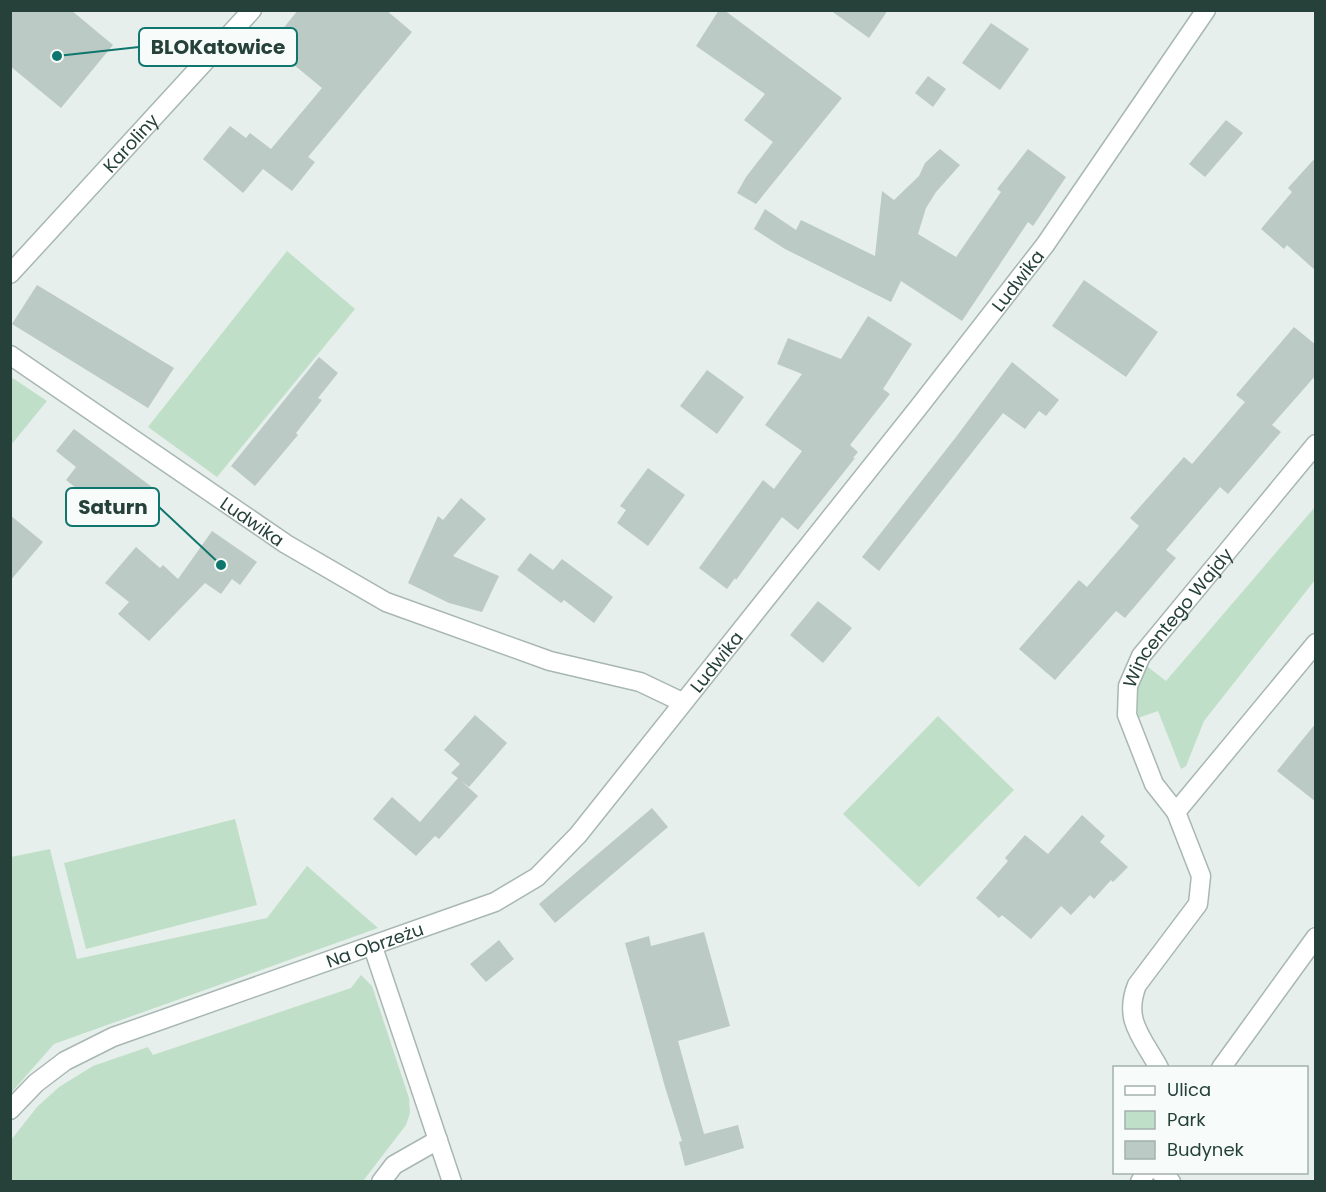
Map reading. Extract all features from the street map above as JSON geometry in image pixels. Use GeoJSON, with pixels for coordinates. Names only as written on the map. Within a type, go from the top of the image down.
{"type":"FeatureCollection","features":[{"type":"Feature","properties":{"kind":"street","name":"Karoliny"},"geometry":{"type":"LineString","coordinates":[[10,274],[252,10]]}},
{"type":"Feature","properties":{"kind":"street","name":"Ludwika"},"geometry":{"type":"LineString","coordinates":[[10,355],[286,544],[386,602],[550,661],[640,681],[682,702],[918,408],[1045,245],[1206,10]]}},
{"type":"Feature","properties":{"kind":"street","name":"Wincentego Wajdy"},"geometry":{"type":"LineString","coordinates":[[1158,1066],[1132,1019],[1131,1000],[1137,984],[1198,904],[1201,876],[1176,812],[1154,784],[1132,730],[1127,715],[1128,686],[1141,656],[1316,444]]}},
{"type":"Feature","properties":{"kind":"street"},"geometry":{"type":"LineString","coordinates":[[1176,812],[1316,643]]}},
{"type":"Feature","properties":{"kind":"street","name":"Na Obrzeżu"},"geometry":{"type":"LineString","coordinates":[[10,1110],[36,1083],[65,1060],[113,1037],[495,902],[537,877],[578,835],[682,702]]}},
{"type":"Feature","properties":{"kind":"street"},"geometry":{"type":"LineString","coordinates":[[1222,1066],[1316,936]]}},
{"type":"Feature","properties":{"kind":"street"},"geometry":{"type":"LineString","coordinates":[[373,947],[452,1182]]}},
{"type":"Feature","properties":{"kind":"street"},"geometry":{"type":"LineString","coordinates":[[381,1182],[394,1165],[438,1140]]}},
{"type":"Feature","properties":{"kind":"green space"},"geometry":{"type":"Polygon","coordinates":[[[287,251],[355,309],[217,477],[148,427],[287,251]]]}},
{"type":"Feature","properties":{"kind":"green space"},"geometry":{"type":"Polygon","coordinates":[[[11,377],[47,401],[11,445],[11,377]]]}},
{"type":"Feature","properties":{"kind":"green space"},"geometry":{"type":"Polygon","coordinates":[[[1315,507],[1315,580],[1204,721],[1186,766],[1181,769],[1158,711],[1138,718],[1137,689],[1144,664],[1166,681],[1315,507]]]}},
{"type":"Feature","properties":{"kind":"green space"},"geometry":{"type":"Polygon","coordinates":[[[938,716],[1014,790],[919,887],[843,814],[938,716]]]}},
{"type":"Feature","properties":{"kind":"green space"},"geometry":{"type":"Polygon","coordinates":[[[235,819],[257,905],[86,949],[64,863],[235,819]]]}},
{"type":"Feature","properties":{"kind":"green space"},"geometry":{"type":"Polygon","coordinates":[[[50,849],[77,959],[267,918],[307,866],[378,928],[54,1044],[11,1093],[11,857],[50,849]]]}},
{"type":"Feature","properties":{"kind":"green space"},"geometry":{"type":"Polygon","coordinates":[[[361,975],[372,986],[409,1098],[410,1113],[406,1125],[363,1181],[11,1181],[11,1140],[37,1107],[59,1087],[93,1066],[148,1047],[153,1055],[351,988],[361,975]]]}},
{"type":"Feature","properties":{"kind":"building"},"geometry":{"type":"Polygon","coordinates":[[[10,10],[71,10],[113,45],[61,108],[10,66],[10,10]]]}},
{"type":"Feature","properties":{"kind":"building"},"geometry":{"type":"Polygon","coordinates":[[[298,10],[386,10],[412,32],[308,157],[315,162],[292,191],[263,169],[243,193],[203,159],[230,126],[246,138],[250,133],[271,149],[322,88],[270,45],[298,10]]]}},
{"type":"Feature","properties":{"kind":"building"},"geometry":{"type":"Polygon","coordinates":[[[719,10],[724,10],[842,98],[756,204],[737,193],[746,177],[773,142],[744,120],[765,94],[696,46],[719,10]]]}},
{"type":"Feature","properties":{"kind":"building"},"geometry":{"type":"Polygon","coordinates":[[[830,10],[888,10],[869,38],[830,10]]]}},
{"type":"Feature","properties":{"kind":"building"},"geometry":{"type":"Polygon","coordinates":[[[991,23],[1029,49],[1000,90],[962,63],[991,23]]]}},
{"type":"Feature","properties":{"kind":"building"},"geometry":{"type":"Polygon","coordinates":[[[928,76],[946,89],[933,107],[915,93],[928,76]]]}},
{"type":"Feature","properties":{"kind":"building"},"geometry":{"type":"Polygon","coordinates":[[[1226,120],[1243,133],[1205,177],[1189,164],[1226,120]]]}},
{"type":"Feature","properties":{"kind":"building"},"geometry":{"type":"Polygon","coordinates":[[[940,149],[960,165],[936,192],[926,208],[918,234],[956,257],[1001,192],[997,189],[1028,149],[1066,177],[1033,226],[1028,222],[962,321],[901,281],[891,302],[785,249],[754,229],[765,209],[796,230],[801,220],[875,256],[882,191],[894,200],[919,176],[925,163],[940,149]]]}},
{"type":"Feature","properties":{"kind":"building"},"geometry":{"type":"Polygon","coordinates":[[[1316,157],[1316,271],[1287,245],[1284,249],[1261,229],[1292,192],[1288,188],[1316,157]]]}},
{"type":"Feature","properties":{"kind":"building"},"geometry":{"type":"Polygon","coordinates":[[[1084,280],[1158,332],[1126,377],[1052,326],[1084,280]]]}},
{"type":"Feature","properties":{"kind":"building"},"geometry":{"type":"Polygon","coordinates":[[[37,285],[174,368],[148,408],[12,324],[37,285]]]}},
{"type":"Feature","properties":{"kind":"building"},"geometry":{"type":"Polygon","coordinates":[[[868,316],[912,344],[883,389],[890,394],[850,445],[858,452],[853,458],[855,458],[798,530],[782,517],[727,589],[699,568],[763,480],[774,489],[802,451],[765,425],[802,374],[777,364],[788,338],[841,359],[868,316]]]}},
{"type":"Feature","properties":{"kind":"building"},"geometry":{"type":"Polygon","coordinates":[[[1294,327],[1316,345],[1316,375],[1272,425],[1281,432],[1228,494],[1220,487],[1166,550],[1176,558],[1125,618],[1116,611],[1055,680],[1019,649],[1079,580],[1087,587],[1123,545],[1139,526],[1130,518],[1184,457],[1192,464],[1245,402],[1236,395],[1294,327]]]}},
{"type":"Feature","properties":{"kind":"building"},"geometry":{"type":"Polygon","coordinates":[[[319,357],[338,373],[318,398],[322,400],[296,433],[298,435],[255,486],[231,466],[319,357]]]}},
{"type":"Feature","properties":{"kind":"building"},"geometry":{"type":"Polygon","coordinates":[[[1012,362],[1059,400],[1046,416],[1039,411],[1025,429],[1003,413],[879,571],[862,557],[1012,362]]]}},
{"type":"Feature","properties":{"kind":"building"},"geometry":{"type":"Polygon","coordinates":[[[707,370],[744,397],[717,434],[680,406],[707,370]]]}},
{"type":"Feature","properties":{"kind":"building"},"geometry":{"type":"Polygon","coordinates":[[[74,429],[156,490],[130,523],[103,504],[100,507],[66,480],[76,467],[56,451],[74,429]]]}},
{"type":"Feature","properties":{"kind":"building"},"geometry":{"type":"Polygon","coordinates":[[[648,468],[685,495],[648,546],[617,523],[626,510],[620,506],[648,468]]]}},
{"type":"Feature","properties":{"kind":"building"},"geometry":{"type":"Polygon","coordinates":[[[461,498],[486,519],[453,556],[499,576],[482,612],[449,603],[408,583],[438,516],[443,520],[461,498]]]}},
{"type":"Feature","properties":{"kind":"building"},"geometry":{"type":"Polygon","coordinates":[[[10,515],[43,542],[10,581],[10,515]]]}},
{"type":"Feature","properties":{"kind":"building"},"geometry":{"type":"Polygon","coordinates":[[[212,531],[257,562],[240,585],[232,579],[221,594],[205,583],[149,641],[118,614],[129,602],[105,583],[136,547],[160,568],[163,565],[178,579],[212,531]]]}},
{"type":"Feature","properties":{"kind":"building"},"geometry":{"type":"Polygon","coordinates":[[[530,553],[553,570],[562,559],[613,597],[594,623],[564,600],[561,603],[517,570],[530,553]]]}},
{"type":"Feature","properties":{"kind":"building"},"geometry":{"type":"Polygon","coordinates":[[[818,601],[852,628],[823,663],[790,635],[818,601]]]}},
{"type":"Feature","properties":{"kind":"building"},"geometry":{"type":"Polygon","coordinates":[[[475,715],[507,743],[469,787],[461,781],[478,796],[439,839],[435,836],[416,856],[373,819],[392,797],[420,822],[458,778],[451,773],[460,764],[444,750],[475,715]]]}},
{"type":"Feature","properties":{"kind":"building"},"geometry":{"type":"Polygon","coordinates":[[[1316,723],[1316,802],[1277,771],[1316,723]]]}},
{"type":"Feature","properties":{"kind":"building"},"geometry":{"type":"Polygon","coordinates":[[[652,808],[668,827],[555,923],[539,904],[652,808]]]}},
{"type":"Feature","properties":{"kind":"building"},"geometry":{"type":"Polygon","coordinates":[[[1082,815],[1105,836],[1100,842],[1128,867],[1113,882],[1111,880],[1094,899],[1090,895],[1071,915],[1061,906],[1031,939],[1002,915],[999,918],[976,898],[1008,861],[1005,858],[1025,835],[1048,854],[1082,815]]]}},
{"type":"Feature","properties":{"kind":"building"},"geometry":{"type":"Polygon","coordinates":[[[704,932],[730,1026],[678,1041],[704,1134],[738,1125],[744,1148],[685,1166],[679,1142],[682,1141],[625,943],[649,936],[651,946],[704,932]]]}},
{"type":"Feature","properties":{"kind":"building"},"geometry":{"type":"Polygon","coordinates":[[[499,940],[514,959],[486,982],[470,964],[499,940]]]}},
{"type":"Feature","properties":{"kind":"place","name":"BLOKatowice"},"geometry":{"type":"Point","coordinates":[57,56]}},
{"type":"Feature","properties":{"kind":"place","name":"Saturn"},"geometry":{"type":"Point","coordinates":[221,565]}}]}
